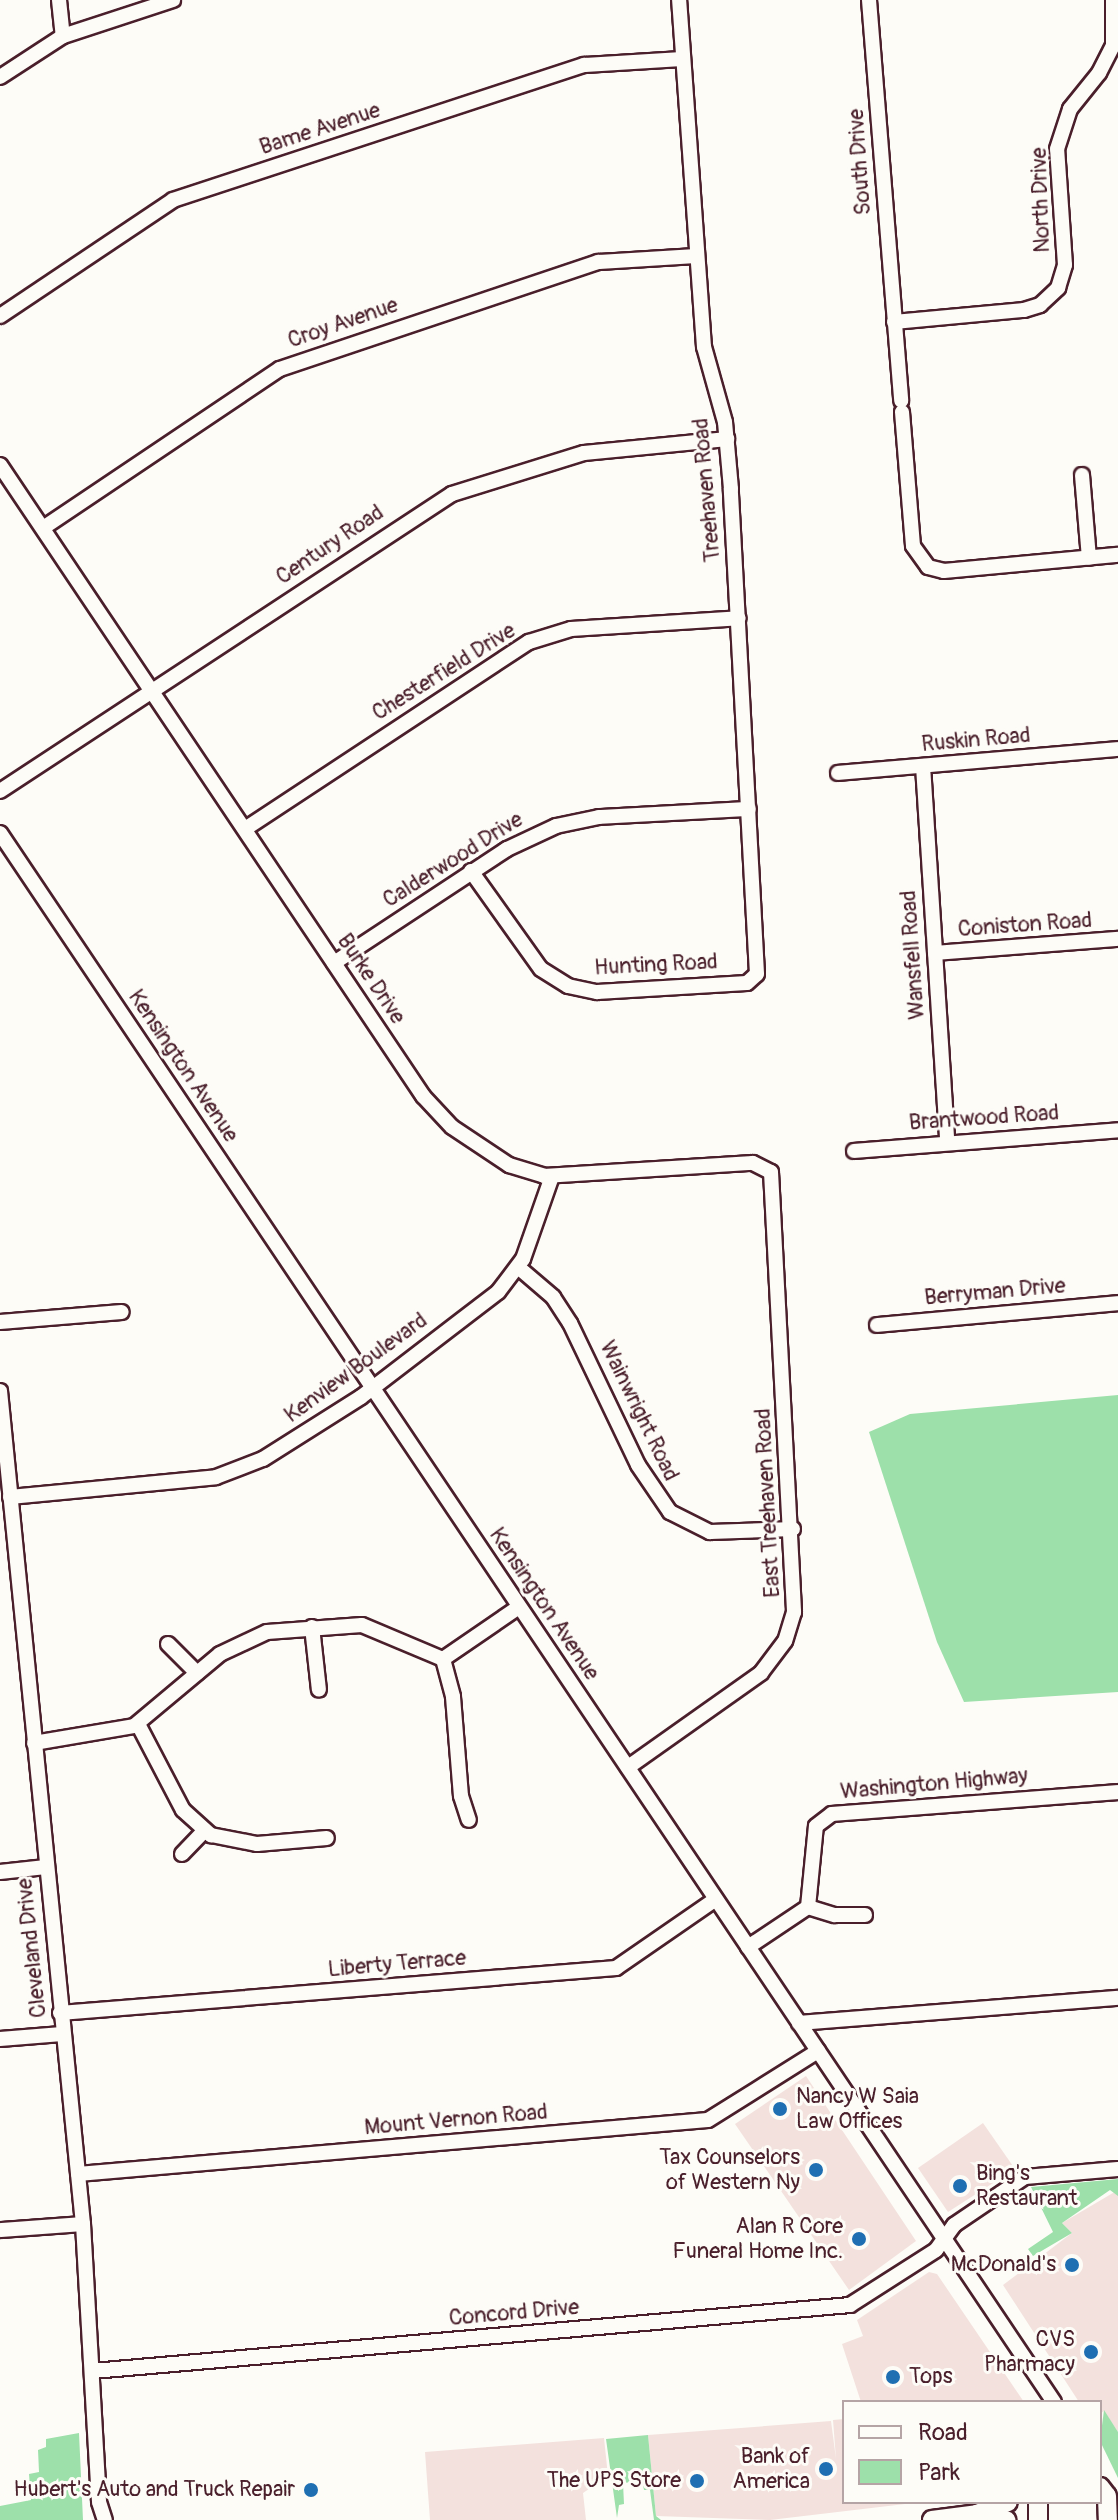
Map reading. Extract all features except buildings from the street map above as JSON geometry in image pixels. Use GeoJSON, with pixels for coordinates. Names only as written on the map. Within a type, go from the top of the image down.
{"type":"FeatureCollection","features":[{"type":"Feature","properties":{"kind":"main road"},"geometry":{"type":"LineString","coordinates":[[1108,2495],[1108,2520]]}},
{"type":"Feature","properties":{"kind":"main road"},"geometry":{"type":"LineString","coordinates":[[932,2520],[977,2514],[1003,2504]]}},
{"type":"Feature","properties":{"kind":"main road"},"geometry":{"type":"LineString","coordinates":[[977,2514],[1006,2520]]}},
{"type":"Feature","properties":{"kind":"street"},"geometry":{"type":"LineString","coordinates":[[59,0],[63,36]]}},
{"type":"Feature","properties":{"kind":"street"},"geometry":{"type":"LineString","coordinates":[[0,77],[63,36],[173,0]]}},
{"type":"Feature","properties":{"kind":"street","name":"Treehaven Road"},"geometry":{"type":"LineString","coordinates":[[679,0],[704,347],[727,439],[749,809],[754,979]]}},
{"type":"Feature","properties":{"kind":"street","name":"South Drive"},"geometry":{"type":"LineString","coordinates":[[869,0],[913,546],[921,562],[944,571],[1089,558]]}},
{"type":"Feature","properties":{"kind":"street","name":"North Drive"},"geometry":{"type":"LineString","coordinates":[[894,322],[1024,310],[1040,305],[1058,288],[1065,265],[1057,149],[1070,109],[1099,73],[1113,46],[1113,0]]}},
{"type":"Feature","properties":{"kind":"street","name":"Bame Avenue"},"geometry":{"type":"LineString","coordinates":[[0,316],[173,200],[584,65],[683,59]]}},
{"type":"Feature","properties":{"kind":"street","name":"Croy Avenue"},"geometry":{"type":"LineString","coordinates":[[43,528],[280,369],[598,262],[697,256]]}},
{"type":"Feature","properties":{"kind":"street","name":"Century Road"},"geometry":{"type":"LineString","coordinates":[[0,791],[452,494],[584,453],[727,439]]}},
{"type":"Feature","properties":{"kind":"street","name":"Burke Drive"},"geometry":{"type":"LineString","coordinates":[[0,465],[437,1112],[489,1154],[531,1173],[552,1176],[760,1163],[772,1180],[779,1301]]}},
{"type":"Feature","properties":{"kind":"street"},"geometry":{"type":"LineString","coordinates":[[1082,475],[1089,558],[1118,555]]}},
{"type":"Feature","properties":{"kind":"street","name":"Chesterfield Drive"},"geometry":{"type":"LineString","coordinates":[[245,829],[529,642],[571,629],[739,618]]}},
{"type":"Feature","properties":{"kind":"street","name":"Ruskin Road"},"geometry":{"type":"LineString","coordinates":[[838,773],[1118,749]]}},
{"type":"Feature","properties":{"kind":"street","name":"Wansfell Road"},"geometry":{"type":"LineString","coordinates":[[923,766],[947,1141]]}},
{"type":"Feature","properties":{"kind":"street","name":"Calderwood Drive"},"geometry":{"type":"LineString","coordinates":[[334,963],[471,871],[531,835],[574,821],[749,809]]}},
{"type":"Feature","properties":{"kind":"street","name":"Kensington Avenue"},"geometry":{"type":"LineString","coordinates":[[0,833],[1052,2400]]}},
{"type":"Feature","properties":{"kind":"street","name":"Hunting Road"},"geometry":{"type":"LineString","coordinates":[[471,871],[541,969],[568,986],[597,992],[754,979]]}},
{"type":"Feature","properties":{"kind":"street","name":"Coniston Road"},"geometry":{"type":"LineString","coordinates":[[935,953],[1118,939]]}},
{"type":"Feature","properties":{"kind":"street","name":"Brantwood Road"},"geometry":{"type":"LineString","coordinates":[[854,1151],[947,1141],[1118,1130]]}},
{"type":"Feature","properties":{"kind":"street","name":"Kenview Boulevard"},"geometry":{"type":"LineString","coordinates":[[10,1497],[226,1475],[263,1459],[371,1386],[498,1292],[518,1267],[552,1176]]}},
{"type":"Feature","properties":{"kind":"street","name":"Wainwright Road"},"geometry":{"type":"LineString","coordinates":[[518,1267],[553,1297],[570,1323],[638,1465],[670,1512],[710,1532],[793,1529]]}},
{"type":"Feature","properties":{"kind":"street","name":"East Treehaven Road"},"geometry":{"type":"LineString","coordinates":[[628,1767],[761,1673],[780,1650],[796,1595],[779,1301]]}},
{"type":"Feature","properties":{"kind":"street","name":"Berryman Drive"},"geometry":{"type":"LineString","coordinates":[[877,1325],[1118,1303]]}},
{"type":"Feature","properties":{"kind":"street"},"geometry":{"type":"LineString","coordinates":[[0,1322],[122,1312]]}},
{"type":"Feature","properties":{"kind":"street","name":"Cleveland Drive"},"geometry":{"type":"LineString","coordinates":[[0,1391],[83,2224],[99,2502],[95,2520]]}},
{"type":"Feature","properties":{"kind":"street"},"geometry":{"type":"LineString","coordinates":[[443,1659],[519,1607]]}},
{"type":"Feature","properties":{"kind":"street"},"geometry":{"type":"LineString","coordinates":[[34,1743],[96,1736],[138,1724],[197,1673],[255,1635],[312,1627],[377,1628],[443,1659]]}},
{"type":"Feature","properties":{"kind":"street"},"geometry":{"type":"LineString","coordinates":[[312,1627],[319,1690]]}},
{"type":"Feature","properties":{"kind":"street"},"geometry":{"type":"LineString","coordinates":[[168,1644],[197,1673]]}},
{"type":"Feature","properties":{"kind":"street"},"geometry":{"type":"LineString","coordinates":[[443,1659],[453,1697],[461,1796],[469,1820]]}},
{"type":"Feature","properties":{"kind":"street"},"geometry":{"type":"LineString","coordinates":[[138,1724],[179,1804],[204,1831],[240,1843],[327,1838]]}},
{"type":"Feature","properties":{"kind":"street","name":"Washington Highway"},"geometry":{"type":"LineString","coordinates":[[808,1907],[816,1826],[832,1814],[1118,1792]]}},
{"type":"Feature","properties":{"kind":"street"},"geometry":{"type":"LineString","coordinates":[[182,1854],[204,1831]]}},
{"type":"Feature","properties":{"kind":"street"},"geometry":{"type":"LineString","coordinates":[[0,1872],[46,1867]]}},
{"type":"Feature","properties":{"kind":"street","name":"Liberty Terrace"},"geometry":{"type":"LineString","coordinates":[[60,2013],[616,1968],[716,1899]]}},
{"type":"Feature","properties":{"kind":"street"},"geometry":{"type":"LineString","coordinates":[[748,1947],[808,1907],[835,1915],[865,1915]]}},
{"type":"Feature","properties":{"kind":"street"},"geometry":{"type":"LineString","coordinates":[[799,2023],[1118,1998]]}},
{"type":"Feature","properties":{"kind":"street"},"geometry":{"type":"LineString","coordinates":[[0,2039],[62,2034]]}},
{"type":"Feature","properties":{"kind":"street","name":"Mount Vernon Road"},"geometry":{"type":"LineString","coordinates":[[78,2174],[708,2120],[725,2114],[818,2051]]}},
{"type":"Feature","properties":{"kind":"street","name":"Concord Drive"},"geometry":{"type":"LineString","coordinates":[[93,2371],[850,2305],[925,2257],[954,2225],[1030,2175],[1118,2169]]}},
{"type":"Feature","properties":{"kind":"street"},"geometry":{"type":"LineString","coordinates":[[0,2230],[83,2224]]}},
{"type":"Feature","properties":{"kind":"street","name":"Cleveland Drive"},"geometry":{"type":"LineString","coordinates":[[99,2502],[105,2520]]}},
{"type":"Feature","properties":{"kind":"shaded area"},"geometry":{"type":"Polygon","coordinates":[[[806,2076],[916,2241],[849,2290],[735,2124],[806,2076]]]}},
{"type":"Feature","properties":{"kind":"shaded area"},"geometry":{"type":"Polygon","coordinates":[[[983,2123],[1015,2169],[948,2212],[918,2168],[983,2123]]]}},
{"type":"Feature","properties":{"kind":"shaded area"},"geometry":{"type":"Polygon","coordinates":[[[1118,2190],[1118,2432],[1104,2411],[1102,2412],[1102,2400],[1078,2400],[1003,2285],[1072,2233],[1062,2223],[1118,2190]]]}},
{"type":"Feature","properties":{"kind":"shaded area"},"geometry":{"type":"Polygon","coordinates":[[[929,2272],[937,2274],[1023,2400],[860,2400],[842,2344],[863,2336],[857,2320],[929,2272]]]}},
{"type":"Feature","properties":{"kind":"shaded area"},"geometry":{"type":"Polygon","coordinates":[[[842,2419],[842,2504],[905,2504],[770,2520],[656,2516],[648,2435],[831,2421],[836,2459],[833,2420],[842,2419]]]}},
{"type":"Feature","properties":{"kind":"shaded area"},"geometry":{"type":"Polygon","coordinates":[[[604,2438],[608,2476],[583,2493],[586,2520],[430,2520],[425,2452],[604,2438]]]}},
{"type":"Feature","properties":{"kind":"green space"},"geometry":{"type":"Polygon","coordinates":[[[1118,1395],[1118,1692],[964,1702],[937,1642],[869,1432],[910,1414],[1118,1395]]]}},
{"type":"Feature","properties":{"kind":"green space"},"geometry":{"type":"Polygon","coordinates":[[[1118,2179],[1118,2196],[1110,2190],[1062,2223],[1072,2233],[1033,2256],[1028,2249],[1053,2232],[1031,2187],[1118,2179]]]}},
{"type":"Feature","properties":{"kind":"green space"},"geometry":{"type":"Polygon","coordinates":[[[1104,2410],[1118,2432],[1118,2478],[1102,2445],[1104,2410]]]}},
{"type":"Feature","properties":{"kind":"green space"},"geometry":{"type":"Polygon","coordinates":[[[79,2433],[83,2520],[0,2520],[0,2506],[31,2500],[29,2474],[39,2472],[38,2450],[46,2447],[46,2439],[79,2433]]]}},
{"type":"Feature","properties":{"kind":"green space"},"geometry":{"type":"Polygon","coordinates":[[[648,2435],[656,2516],[661,2520],[654,2520],[650,2490],[644,2490],[642,2481],[623,2483],[624,2504],[619,2505],[617,2518],[606,2439],[648,2435]]]}},
{"type":"Feature","properties":{"kind":"place","name":"Nancy W Saia Law Offices"},"geometry":{"type":"Point","coordinates":[780,2109]}},
{"type":"Feature","properties":{"kind":"place","name":"Tax Counselors of Western Ny"},"geometry":{"type":"Point","coordinates":[816,2170]}},
{"type":"Feature","properties":{"kind":"place","name":"Bing's Restaurant"},"geometry":{"type":"Point","coordinates":[960,2186]}},
{"type":"Feature","properties":{"kind":"place","name":"Alan R Core Funeral Home Inc."},"geometry":{"type":"Point","coordinates":[859,2239]}},
{"type":"Feature","properties":{"kind":"place","name":"McDonald's"},"geometry":{"type":"Point","coordinates":[1072,2265]}},
{"type":"Feature","properties":{"kind":"place","name":"CVS Pharmacy"},"geometry":{"type":"Point","coordinates":[1091,2352]}},
{"type":"Feature","properties":{"kind":"place","name":"Tops"},"geometry":{"type":"Point","coordinates":[893,2377]}},
{"type":"Feature","properties":{"kind":"place","name":"Bank of America"},"geometry":{"type":"Point","coordinates":[826,2469]}},
{"type":"Feature","properties":{"kind":"place","name":"The UPS Store"},"geometry":{"type":"Point","coordinates":[697,2481]}},
{"type":"Feature","properties":{"kind":"place","name":"Hubert's Auto and Truck Repair"},"geometry":{"type":"Point","coordinates":[311,2490]}}]}
